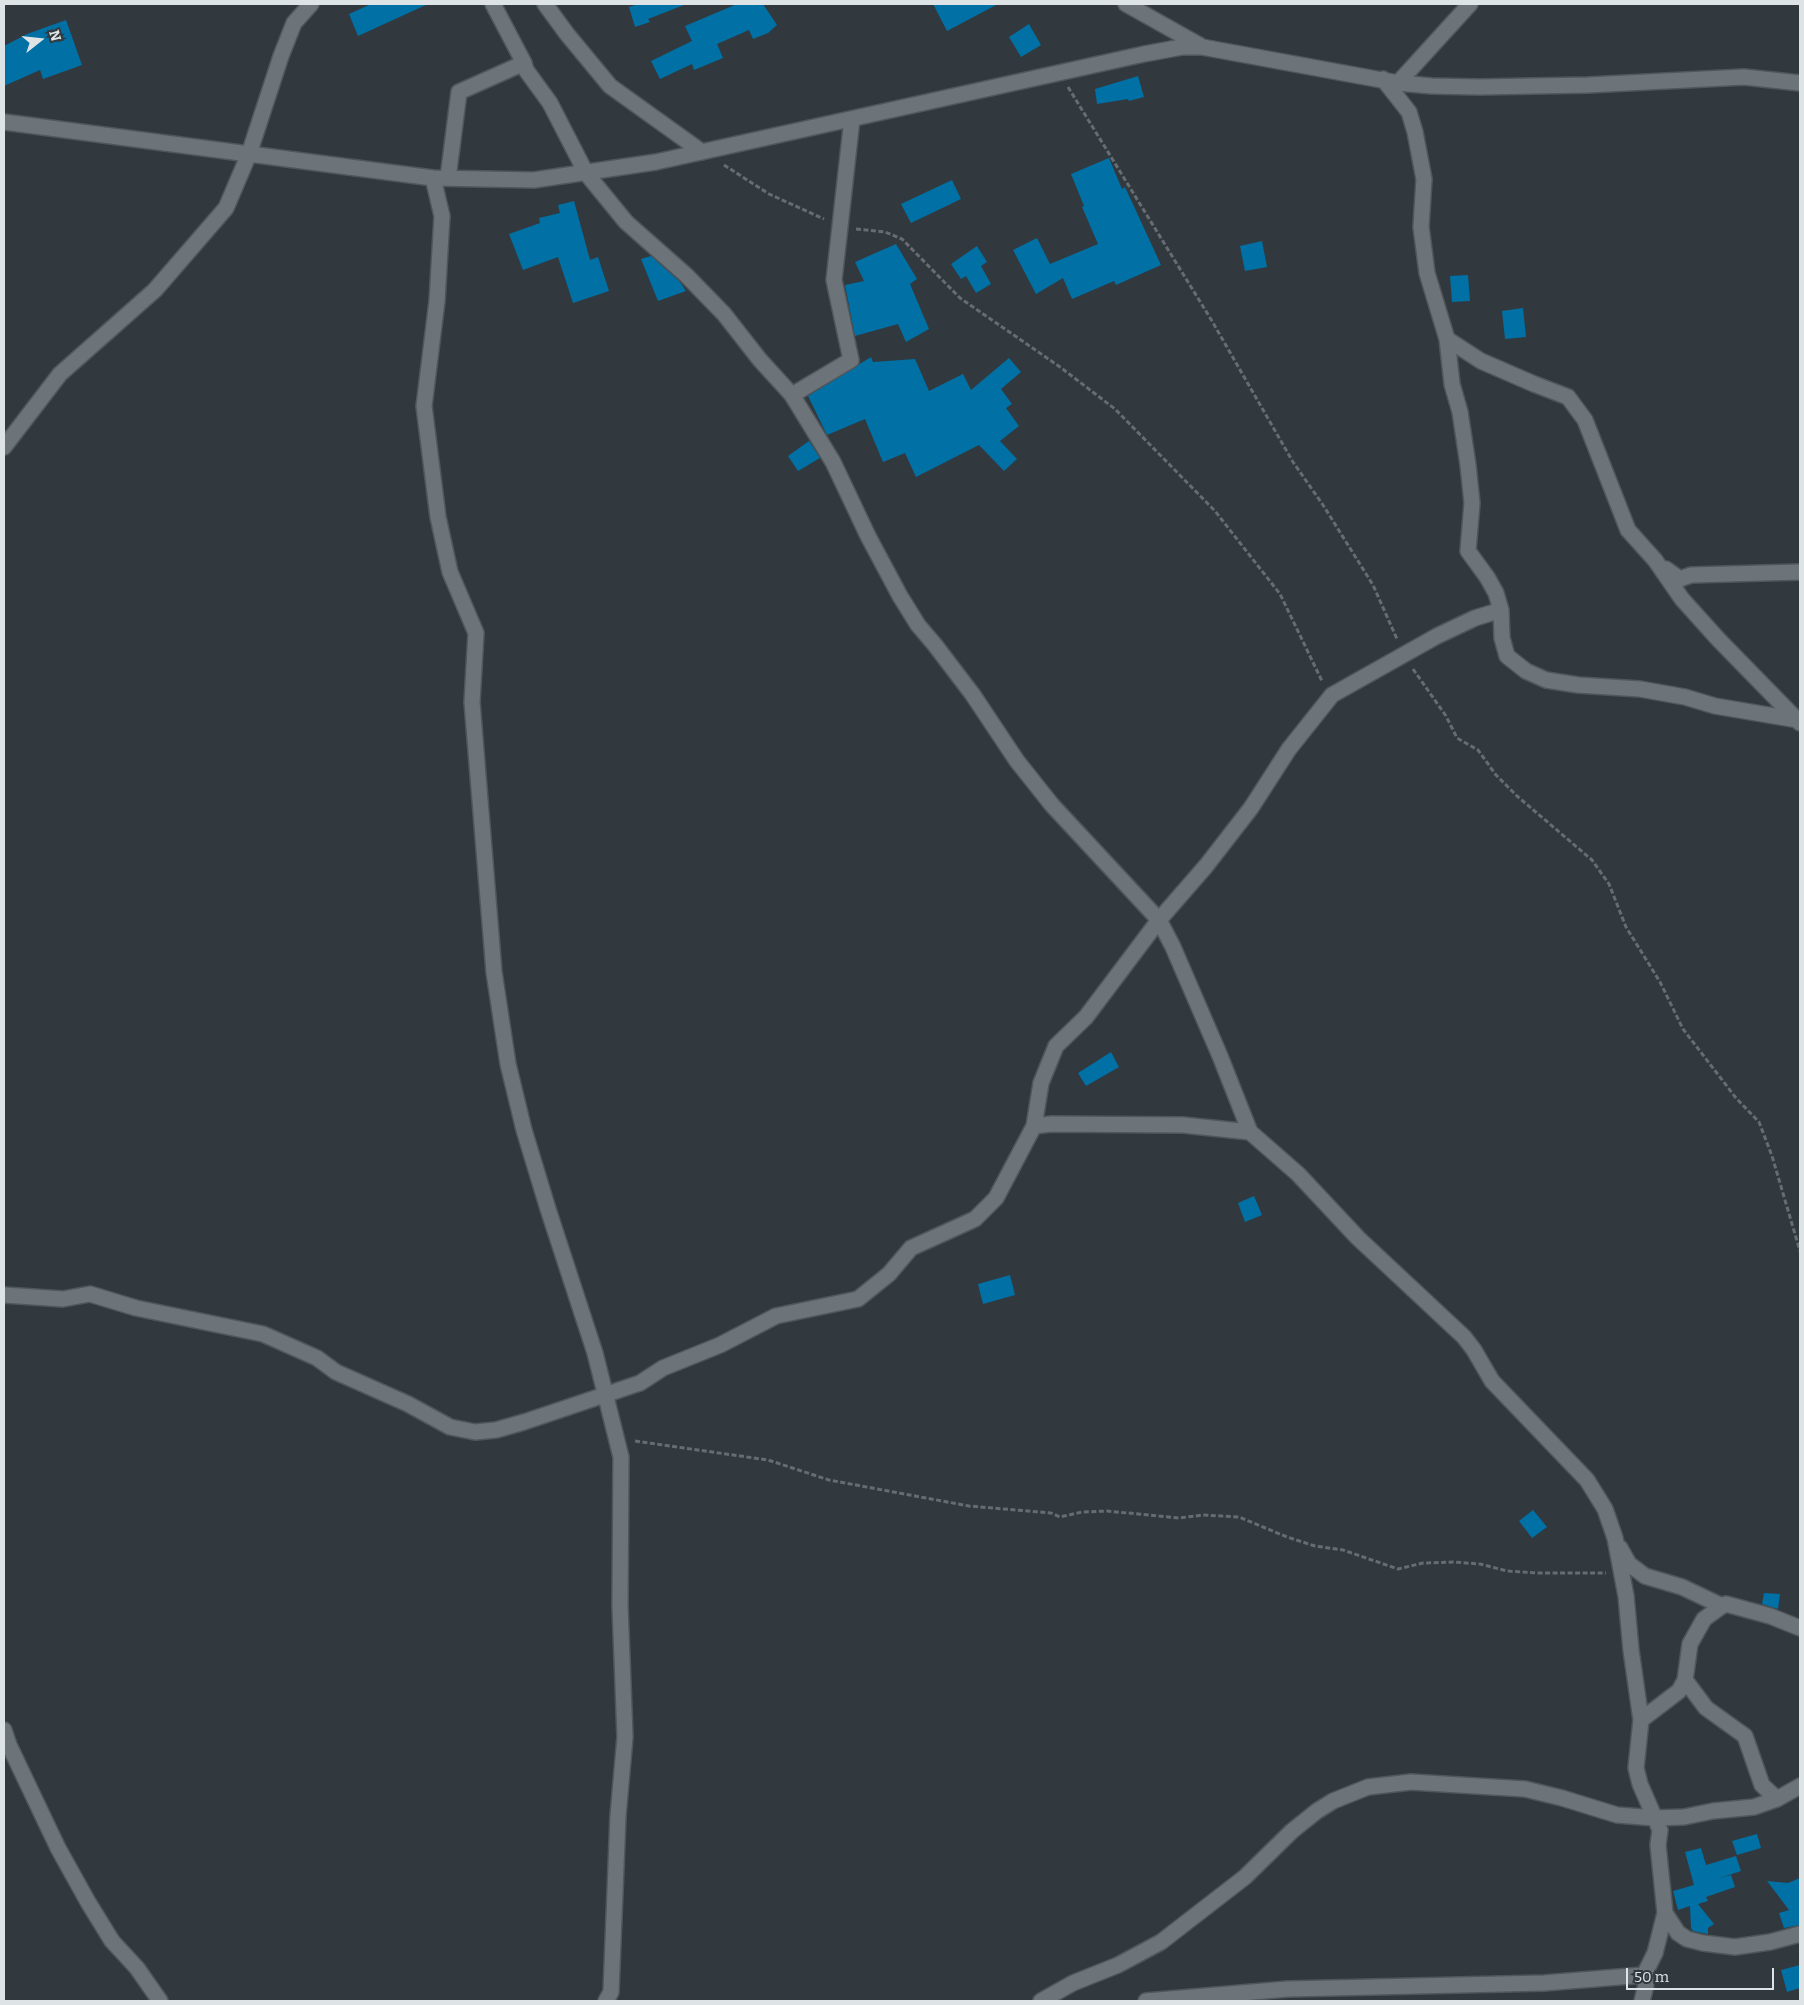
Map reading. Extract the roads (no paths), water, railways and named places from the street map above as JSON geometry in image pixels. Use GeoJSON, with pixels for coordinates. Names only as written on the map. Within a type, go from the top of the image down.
{"type":"FeatureCollection","features":[{"type":"Feature","properties":{"kind":"street"},"geometry":{"type":"LineString","coordinates":[[293,4],[294,23]]}},
{"type":"Feature","properties":{"kind":"street"},"geometry":{"type":"LineString","coordinates":[[4,447],[60,374],[155,290],[226,208],[249,154],[281,56],[294,23],[311,4]]}},
{"type":"Feature","properties":{"kind":"street"},"geometry":{"type":"LineString","coordinates":[[493,4],[526,70],[550,103],[586,173],[626,222],[686,275],[724,314],[760,360],[792,395],[832,462],[872,544],[918,625],[936,645],[968,688],[1017,761],[1052,805],[1159,920],[1220,1056],[1250,1132],[1298,1174],[1358,1238],[1464,1337],[1492,1381],[1588,1480],[1604,1509],[1615,1538],[1629,1564],[1644,1576],[1682,1587],[1722,1606]]}},
{"type":"Feature","properties":{"kind":"street"},"geometry":{"type":"LineString","coordinates":[[545,4],[610,86],[702,152]]}},
{"type":"Feature","properties":{"kind":"street"},"geometry":{"type":"LineString","coordinates":[[1126,4],[1202,47]]}},
{"type":"Feature","properties":{"kind":"street"},"geometry":{"type":"LineString","coordinates":[[1398,83],[1470,4]]}},
{"type":"Feature","properties":{"kind":"street"},"geometry":{"type":"LineString","coordinates":[[4,122],[441,178],[534,180],[656,162],[1182,47],[1202,47],[1398,83],[1479,87],[1588,85],[1744,77],[1800,83]]}},
{"type":"Feature","properties":{"kind":"street"},"geometry":{"type":"LineString","coordinates":[[524,63],[459,92],[441,178],[442,216],[437,301],[424,406],[438,517],[450,572],[476,633],[472,702],[494,972],[508,1064],[524,1130],[595,1353],[621,1457],[620,1606],[625,1738],[618,1816],[611,1992],[606,2001]]}},
{"type":"Feature","properties":{"kind":"street"},"geometry":{"type":"LineString","coordinates":[[1383,79],[1409,112],[1415,132],[1424,179],[1422,227],[1427,273],[1447,339],[1452,384],[1460,412],[1471,493],[1468,551],[1496,593],[1501,610],[1502,638],[1507,656],[1526,671],[1546,680],[1578,685],[1640,689],[1685,697],[1715,706],[1799,721]]}},
{"type":"Feature","properties":{"kind":"street"},"geometry":{"type":"LineString","coordinates":[[792,395],[851,360],[834,280],[852,119]]}},
{"type":"Feature","properties":{"kind":"street"},"geometry":{"type":"LineString","coordinates":[[1447,339],[1481,361],[1568,397],[1585,420],[1628,530],[1655,560],[1682,599],[1799,721]]}},
{"type":"Feature","properties":{"kind":"street"},"geometry":{"type":"LineString","coordinates":[[1655,560],[1680,579],[1691,575],[1800,572]]}},
{"type":"Feature","properties":{"kind":"street"},"geometry":{"type":"LineString","coordinates":[[4,1294],[62,1299],[90,1294],[136,1308],[263,1334],[317,1358],[336,1372],[408,1404],[450,1427],[475,1432],[496,1430],[524,1422],[640,1383],[663,1368],[720,1344],[776,1316],[858,1299],[889,1274],[911,1248],[975,1220],[996,1198],[1034,1126],[1041,1083],[1056,1046],[1086,1017],[1159,920],[1206,866],[1251,808],[1289,749],[1332,695],[1437,636],[1460,625],[1501,610]]}},
{"type":"Feature","properties":{"kind":"street"},"geometry":{"type":"LineString","coordinates":[[1034,1126],[1051,1124],[1183,1124],[1250,1132]]}},
{"type":"Feature","properties":{"kind":"street"},"geometry":{"type":"LineString","coordinates":[[1615,1538],[1626,1596],[1631,1650],[1641,1720],[1636,1768],[1640,1784],[1660,1830],[1658,1845],[1665,1913],[1655,1953],[1644,1975],[1646,1985],[1642,2001]]}},
{"type":"Feature","properties":{"kind":"street"},"geometry":{"type":"LineString","coordinates":[[1641,1720],[1679,1691],[1684,1680],[1690,1644],[1704,1620],[1722,1606],[1726,1604],[1770,1616],[1800,1628]]}},
{"type":"Feature","properties":{"kind":"street"},"geometry":{"type":"LineString","coordinates":[[1684,1680],[1706,1708],[1745,1736],[1762,1785],[1777,1799]]}},
{"type":"Feature","properties":{"kind":"street"},"geometry":{"type":"LineString","coordinates":[[4,1730],[9,1745],[58,1848],[88,1902],[112,1941],[137,1968],[160,2001]]}},
{"type":"Feature","properties":{"kind":"street"},"geometry":{"type":"LineString","coordinates":[[1041,2001],[1073,1983],[1118,1965],[1161,1942],[1245,1877],[1317,1811],[1333,1801],[1368,1787],[1411,1782],[1525,1789],[1617,1815],[1655,1818],[1754,1807],[1777,1799],[1800,1786]]}},
{"type":"Feature","properties":{"kind":"street"},"geometry":{"type":"LineString","coordinates":[[1665,1913],[1678,1933],[1687,1939],[1735,1948],[1770,1942],[1800,1934]]}},
{"type":"Feature","properties":{"kind":"street"},"geometry":{"type":"LineString","coordinates":[[1146,2001],[1288,1989],[1544,1983],[1644,1975]]}}]}
